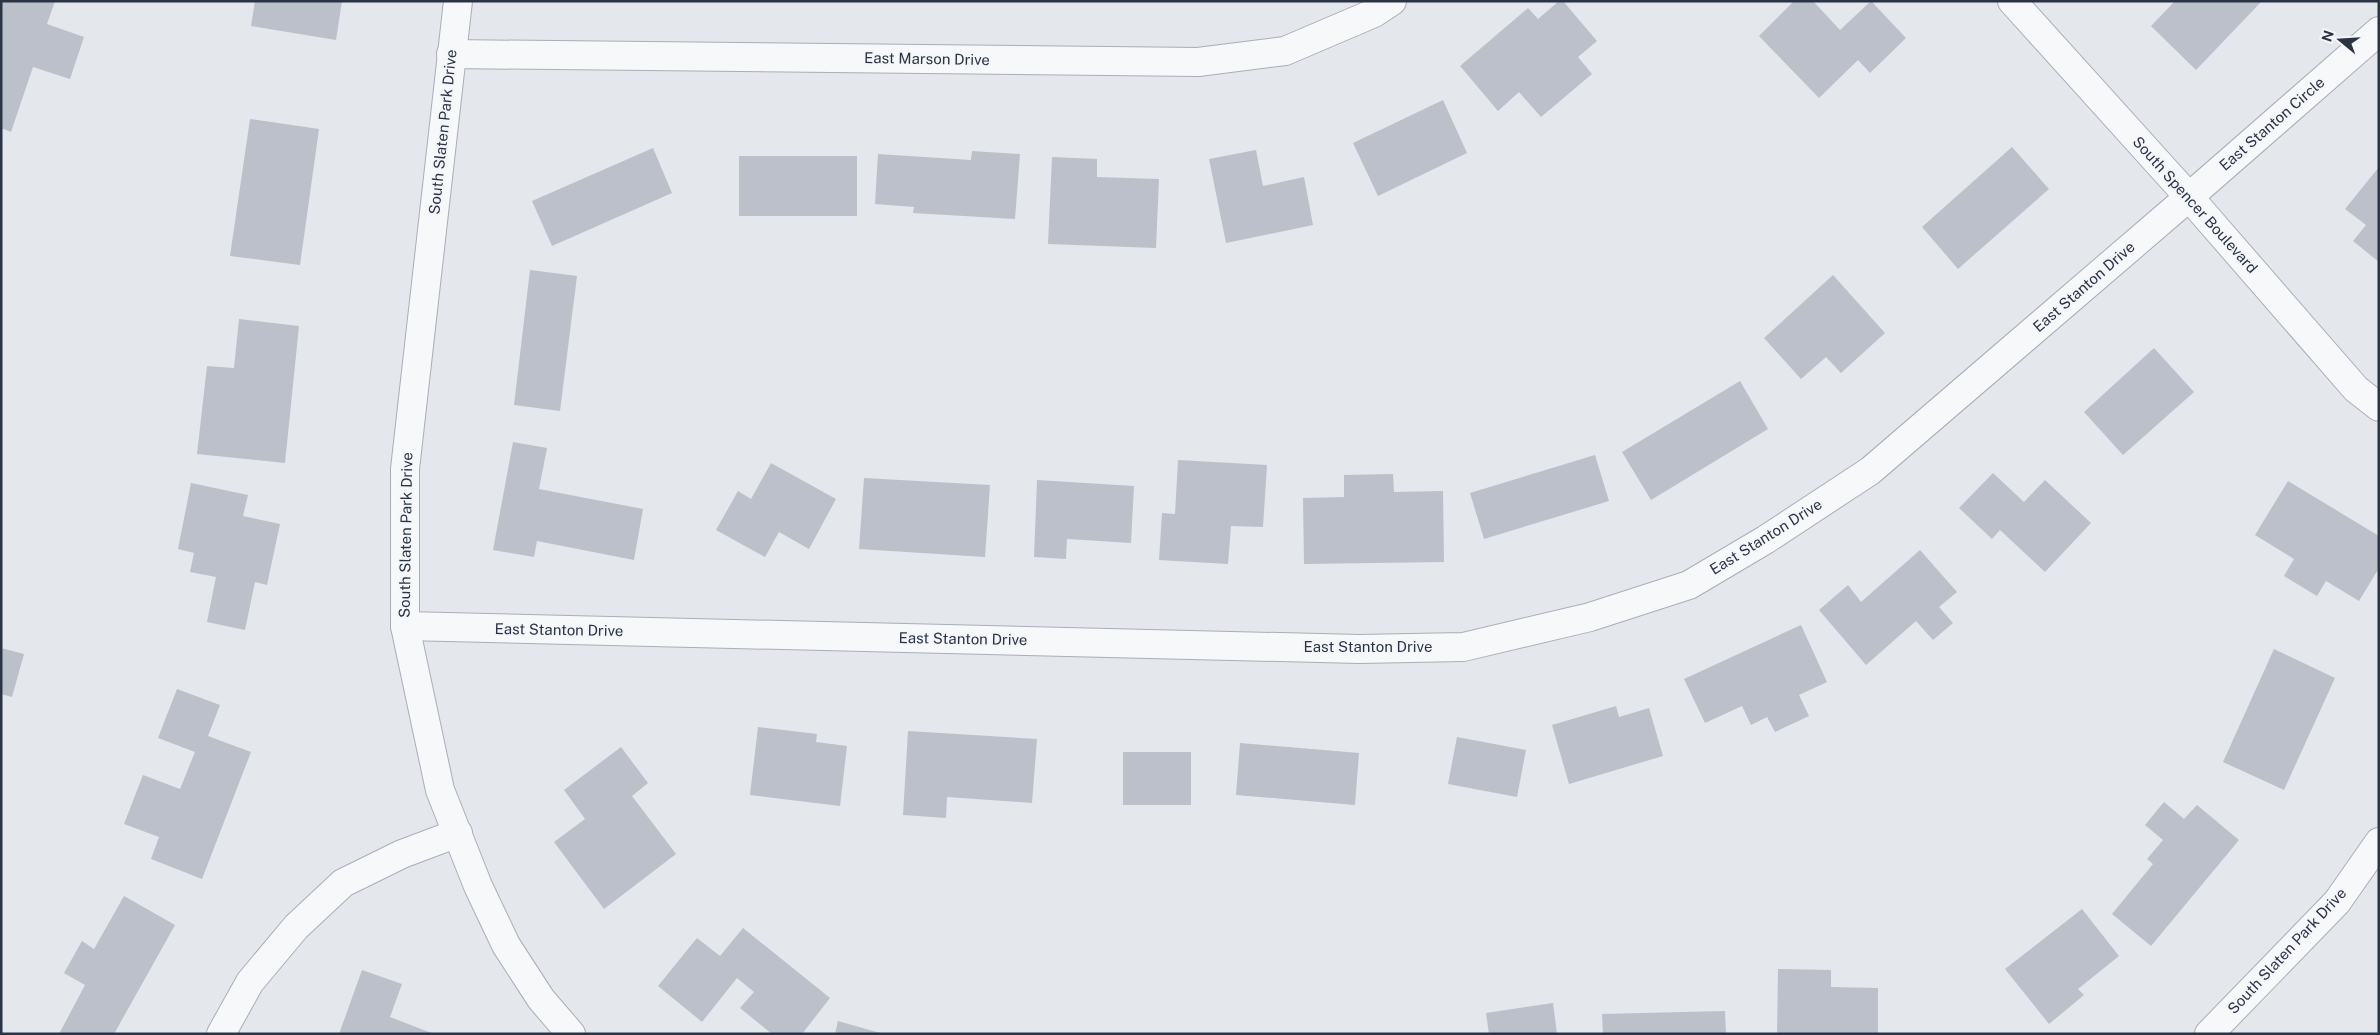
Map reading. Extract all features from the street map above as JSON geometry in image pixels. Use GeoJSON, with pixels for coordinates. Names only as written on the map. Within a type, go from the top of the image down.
{"type":"FeatureCollection","features":[{"type":"Feature","properties":{"kind":"street","name":"South Slaten Park Drive"},"geometry":{"type":"LineString","coordinates":[[458,1],[405,469],[405,626],[440,790],[478,886],[506,945],[542,999],[571,1034]]}},
{"type":"Feature","properties":{"kind":"street","name":"East Marson Drive"},"geometry":{"type":"LineString","coordinates":[[451,54],[1198,62],[1285,51],[1374,13],[1392,1]]}},
{"type":"Feature","properties":{"kind":"street","name":"South Spencer Boulevard"},"geometry":{"type":"LineString","coordinates":[[2012,1],[2189,198],[2356,389],[2379,408]]}},
{"type":"Feature","properties":{"kind":"street","name":"East Stanton Circle"},"geometry":{"type":"LineString","coordinates":[[2189,198],[2379,30]]}},
{"type":"Feature","properties":{"kind":"street","name":"East Stanton Drive"},"geometry":{"type":"LineString","coordinates":[[405,626],[1359,649],[1463,647],[1572,621],[1689,585],[1765,540],[1870,471],[2189,198]]}},
{"type":"Feature","properties":{"kind":"street"},"geometry":{"type":"LineString","coordinates":[[221,1034],[250,982],[296,927],[343,883],[402,854],[458,833]]}},
{"type":"Feature","properties":{"kind":"street","name":"South Slaten Park Drive"},"geometry":{"type":"LineString","coordinates":[[2209,1034],[2337,902],[2379,842]]}},
{"type":"Feature","properties":{"kind":"building"},"geometry":{"type":"Polygon","coordinates":[[[1,1],[55,1],[47,24],[84,37],[70,79],[33,67],[11,132],[1,128],[1,1]]]}},
{"type":"Feature","properties":{"kind":"building"},"geometry":{"type":"Polygon","coordinates":[[[255,1],[342,1],[336,40],[251,26],[255,1]]]}},
{"type":"Feature","properties":{"kind":"building"},"geometry":{"type":"Polygon","coordinates":[[[1559,1],[1563,1],[1597,41],[1578,57],[1592,74],[1541,117],[1519,92],[1498,111],[1460,66],[1528,8],[1538,19],[1559,1]]]}},
{"type":"Feature","properties":{"kind":"building"},"geometry":{"type":"Polygon","coordinates":[[[1794,1],[1813,1],[1840,30],[1871,1],[1906,38],[1870,73],[1858,60],[1819,98],[1759,36],[1794,1]]]}},
{"type":"Feature","properties":{"kind":"building"},"geometry":{"type":"Polygon","coordinates":[[[2175,1],[2262,1],[2196,70],[2151,26],[2175,1]]]}},
{"type":"Feature","properties":{"kind":"building"},"geometry":{"type":"Polygon","coordinates":[[[1443,100],[1467,153],[1378,196],[1353,143],[1443,100]]]}},
{"type":"Feature","properties":{"kind":"building"},"geometry":{"type":"Polygon","coordinates":[[[250,119],[319,129],[300,265],[230,256],[250,119]]]}},
{"type":"Feature","properties":{"kind":"building"},"geometry":{"type":"Polygon","coordinates":[[[2012,147],[2049,189],[1958,269],[1922,227],[2012,147]]]}},
{"type":"Feature","properties":{"kind":"building"},"geometry":{"type":"Polygon","coordinates":[[[653,148],[672,193],[552,246],[532,201],[653,148]]]}},
{"type":"Feature","properties":{"kind":"building"},"geometry":{"type":"Polygon","coordinates":[[[1256,150],[1263,186],[1304,177],[1313,225],[1226,243],[1209,159],[1256,150]]]}},
{"type":"Feature","properties":{"kind":"building"},"geometry":{"type":"Polygon","coordinates":[[[972,151],[1020,154],[1015,219],[913,213],[914,207],[875,204],[878,154],[971,160],[972,151]]]}},
{"type":"Feature","properties":{"kind":"building"},"geometry":{"type":"Polygon","coordinates":[[[739,156],[857,156],[857,216],[739,216],[739,156]]]}},
{"type":"Feature","properties":{"kind":"building"},"geometry":{"type":"Polygon","coordinates":[[[1052,157],[1097,159],[1097,177],[1159,179],[1156,248],[1048,244],[1052,157]]]}},
{"type":"Feature","properties":{"kind":"building"},"geometry":{"type":"Polygon","coordinates":[[[2379,167],[2379,262],[2353,241],[2366,225],[2345,209],[2379,167]]]}},
{"type":"Feature","properties":{"kind":"building"},"geometry":{"type":"Polygon","coordinates":[[[530,270],[577,276],[560,411],[514,405],[530,270]]]}},
{"type":"Feature","properties":{"kind":"building"},"geometry":{"type":"Polygon","coordinates":[[[1833,275],[1885,333],[1841,373],[1826,357],[1801,379],[1764,338],[1833,275]]]}},
{"type":"Feature","properties":{"kind":"building"},"geometry":{"type":"Polygon","coordinates":[[[239,319],[299,326],[285,463],[197,454],[207,366],[234,368],[239,319]]]}},
{"type":"Feature","properties":{"kind":"building"},"geometry":{"type":"Polygon","coordinates":[[[2154,348],[2194,392],[2123,455],[2084,412],[2154,348]]]}},
{"type":"Feature","properties":{"kind":"building"},"geometry":{"type":"Polygon","coordinates":[[[1740,381],[1768,429],[1651,500],[1622,452],[1740,381]]]}},
{"type":"Feature","properties":{"kind":"building"},"geometry":{"type":"Polygon","coordinates":[[[513,442],[547,448],[539,489],[643,509],[634,560],[537,541],[534,557],[493,550],[513,442]]]}},
{"type":"Feature","properties":{"kind":"building"},"geometry":{"type":"Polygon","coordinates":[[[1595,455],[1609,501],[1484,539],[1470,493],[1595,455]]]}},
{"type":"Feature","properties":{"kind":"building"},"geometry":{"type":"Polygon","coordinates":[[[1178,460],[1267,465],[1263,527],[1231,526],[1228,564],[1159,560],[1162,513],[1175,514],[1178,460]]]}},
{"type":"Feature","properties":{"kind":"building"},"geometry":{"type":"Polygon","coordinates":[[[771,463],[836,499],[809,549],[779,532],[765,557],[716,530],[738,491],[751,499],[771,463]]]}},
{"type":"Feature","properties":{"kind":"building"},"geometry":{"type":"Polygon","coordinates":[[[1993,473],[2024,502],[2045,480],[2091,523],[2045,572],[2000,530],[1992,539],[1959,508],[1993,473]]]}},
{"type":"Feature","properties":{"kind":"building"},"geometry":{"type":"Polygon","coordinates":[[[1393,474],[1394,492],[1443,491],[1444,562],[1304,564],[1303,498],[1344,497],[1344,475],[1393,474]]]}},
{"type":"Feature","properties":{"kind":"building"},"geometry":{"type":"Polygon","coordinates":[[[864,478],[990,485],[985,557],[859,549],[864,478]]]}},
{"type":"Feature","properties":{"kind":"building"},"geometry":{"type":"Polygon","coordinates":[[[1037,480],[1134,486],[1131,543],[1067,539],[1066,559],[1034,557],[1037,480]]]}},
{"type":"Feature","properties":{"kind":"building"},"geometry":{"type":"Polygon","coordinates":[[[2288,481],[2379,536],[2379,568],[2359,601],[2326,581],[2317,596],[2284,576],[2294,559],[2255,535],[2288,481]]]}},
{"type":"Feature","properties":{"kind":"building"},"geometry":{"type":"Polygon","coordinates":[[[191,483],[248,495],[243,516],[280,524],[267,585],[255,582],[245,630],[207,622],[216,577],[190,572],[194,553],[178,549],[191,483]]]}},
{"type":"Feature","properties":{"kind":"building"},"geometry":{"type":"Polygon","coordinates":[[[1920,550],[1957,592],[1939,607],[1953,623],[1933,640],[1916,621],[1866,665],[1819,610],[1848,585],[1861,602],[1920,550]]]}},
{"type":"Feature","properties":{"kind":"building"},"geometry":{"type":"Polygon","coordinates":[[[1801,625],[1827,682],[1799,695],[1809,716],[1775,732],[1767,717],[1751,725],[1742,706],[1705,723],[1684,679],[1801,625]]]}},
{"type":"Feature","properties":{"kind":"building"},"geometry":{"type":"Polygon","coordinates":[[[1,648],[24,654],[12,697],[1,694],[1,648]]]}},
{"type":"Feature","properties":{"kind":"building"},"geometry":{"type":"Polygon","coordinates":[[[2274,649],[2335,678],[2284,790],[2223,762],[2274,649]]]}},
{"type":"Feature","properties":{"kind":"building"},"geometry":{"type":"Polygon","coordinates":[[[177,689],[220,705],[208,736],[251,752],[202,879],[151,859],[159,837],[124,824],[143,775],[180,789],[195,752],[158,738],[177,689]]]}},
{"type":"Feature","properties":{"kind":"building"},"geometry":{"type":"Polygon","coordinates":[[[1616,706],[1619,717],[1649,708],[1663,756],[1569,784],[1552,725],[1616,706]]]}},
{"type":"Feature","properties":{"kind":"building"},"geometry":{"type":"Polygon","coordinates":[[[758,727],[817,734],[816,742],[847,746],[840,806],[750,795],[758,727]]]}},
{"type":"Feature","properties":{"kind":"building"},"geometry":{"type":"Polygon","coordinates":[[[908,731],[1037,739],[1032,803],[947,797],[946,818],[903,815],[908,731]]]}},
{"type":"Feature","properties":{"kind":"building"},"geometry":{"type":"Polygon","coordinates":[[[1457,737],[1526,750],[1517,797],[1448,784],[1457,737]]]}},
{"type":"Feature","properties":{"kind":"building"},"geometry":{"type":"Polygon","coordinates":[[[1240,743],[1359,753],[1355,805],[1236,795],[1240,743]]]}},
{"type":"Feature","properties":{"kind":"building"},"geometry":{"type":"Polygon","coordinates":[[[621,747],[648,783],[632,796],[676,854],[604,909],[554,842],[585,819],[564,790],[621,747]]]}},
{"type":"Feature","properties":{"kind":"building"},"geometry":{"type":"Polygon","coordinates":[[[1123,752],[1191,752],[1191,805],[1123,805],[1123,752]]]}},
{"type":"Feature","properties":{"kind":"building"},"geometry":{"type":"Polygon","coordinates":[[[2164,802],[2184,819],[2197,805],[2239,840],[2151,946],[2112,914],[2153,864],[2147,859],[2163,840],[2145,825],[2164,802]]]}},
{"type":"Feature","properties":{"kind":"building"},"geometry":{"type":"Polygon","coordinates":[[[124,896],[175,925],[114,1034],[59,1034],[85,985],[64,973],[82,941],[94,949],[124,896]]]}},
{"type":"Feature","properties":{"kind":"building"},"geometry":{"type":"Polygon","coordinates":[[[2082,909],[2119,956],[2078,989],[2084,995],[2049,1024],[2005,969],[2082,909]]]}},
{"type":"Feature","properties":{"kind":"building"},"geometry":{"type":"Polygon","coordinates":[[[743,928],[830,998],[802,1034],[772,1034],[740,1008],[754,992],[737,978],[702,1022],[658,986],[697,938],[720,956],[743,928]]]}},
{"type":"Feature","properties":{"kind":"building"},"geometry":{"type":"Polygon","coordinates":[[[1778,969],[1831,970],[1831,987],[1878,988],[1878,1034],[1777,1034],[1778,969]]]}},
{"type":"Feature","properties":{"kind":"building"},"geometry":{"type":"Polygon","coordinates":[[[362,970],[402,984],[390,1017],[434,1034],[339,1034],[362,970]]]}},
{"type":"Feature","properties":{"kind":"building"},"geometry":{"type":"Polygon","coordinates":[[[1553,1003],[1557,1034],[1489,1034],[1486,1013],[1553,1003]]]}},
{"type":"Feature","properties":{"kind":"building"},"geometry":{"type":"Polygon","coordinates":[[[1725,1011],[1726,1034],[1603,1034],[1602,1014],[1725,1011]]]}},
{"type":"Feature","properties":{"kind":"building"},"geometry":{"type":"Polygon","coordinates":[[[838,1021],[880,1033],[880,1034],[835,1034],[838,1021]]]}}]}
